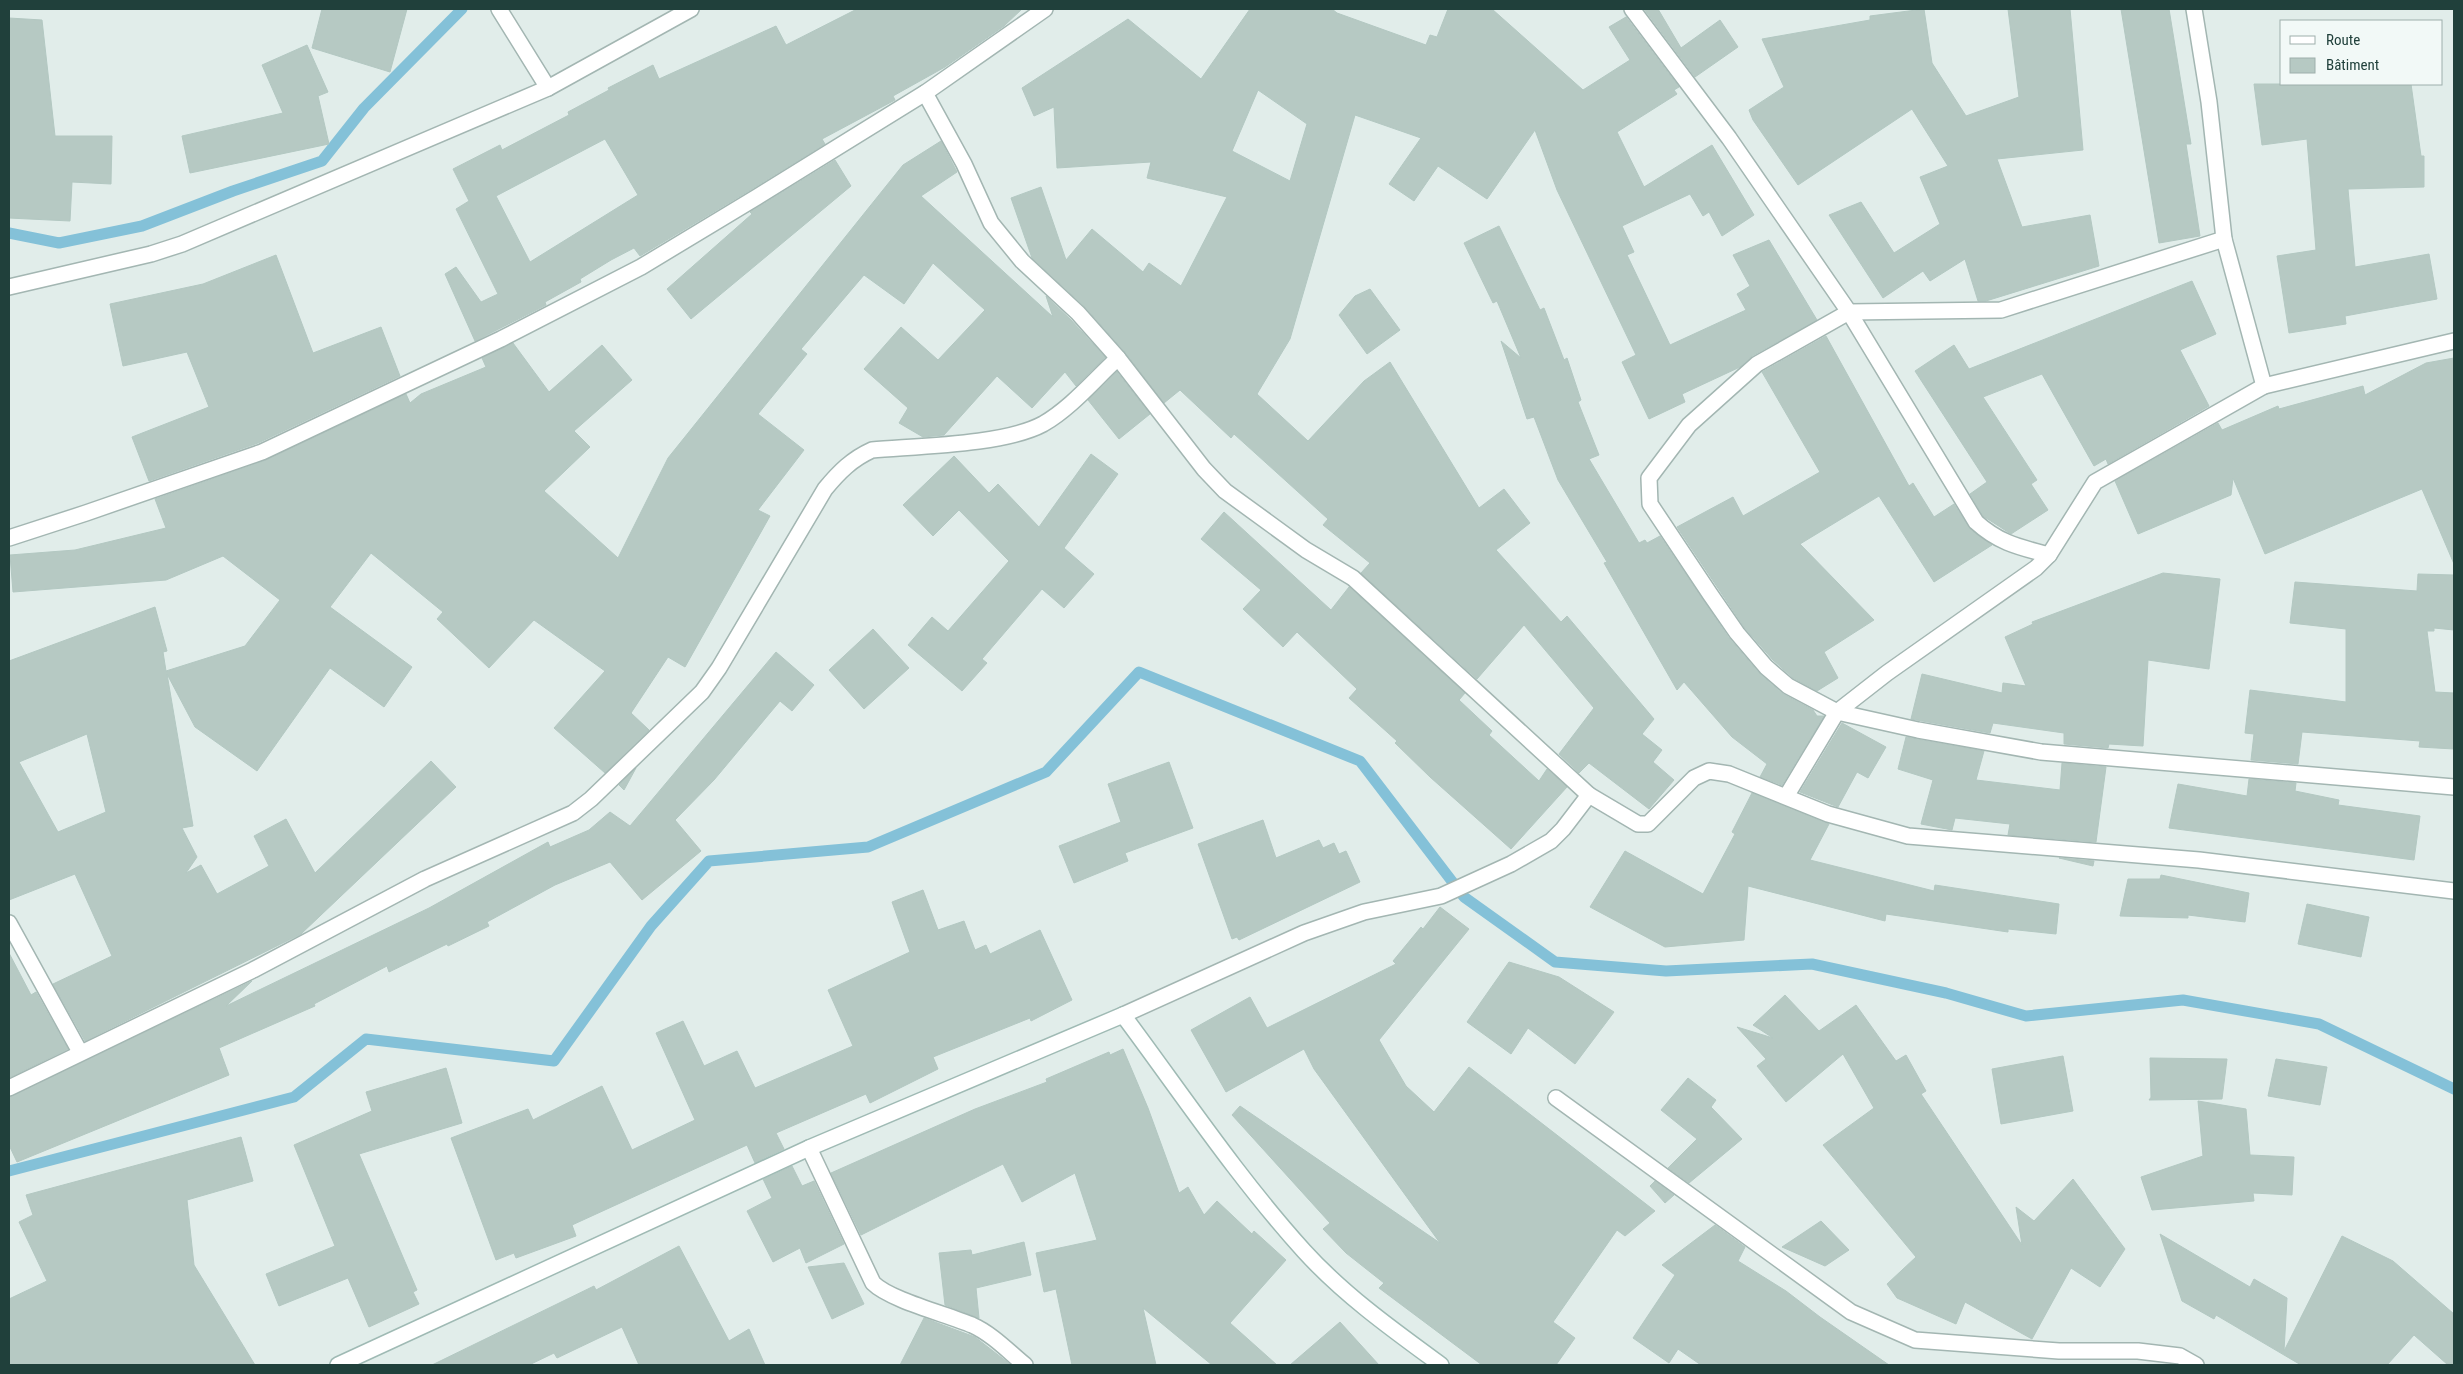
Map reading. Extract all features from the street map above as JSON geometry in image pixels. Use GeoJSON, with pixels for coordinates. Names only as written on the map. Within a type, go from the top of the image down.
{"type":"FeatureCollection","features":[{"type":"Feature","properties":{"kind":"street"},"geometry":{"type":"LineString","coordinates":[[499,9],[548,88]]}},
{"type":"Feature","properties":{"kind":"street"},"geometry":{"type":"LineString","coordinates":[[9,287],[151,254],[182,244],[548,88],[691,9]]}},
{"type":"Feature","properties":{"kind":"street"},"geometry":{"type":"LineString","coordinates":[[9,538],[262,452],[501,339],[641,267],[925,93],[1045,9]]}},
{"type":"Feature","properties":{"kind":"street"},"geometry":{"type":"LineString","coordinates":[[1632,9],[1729,138],[1849,312],[1976,522],[1989,534],[2007,544],[2049,555]]}},
{"type":"Feature","properties":{"kind":"street"},"geometry":{"type":"LineString","coordinates":[[2194,9],[2209,102],[2224,239],[2264,386]]}},
{"type":"Feature","properties":{"kind":"street"},"geometry":{"type":"LineString","coordinates":[[925,93],[964,164],[991,223],[1022,261],[1078,313],[1118,358],[1204,469],[1225,491],[1306,550],[1353,578],[1589,795],[1638,824],[1648,824],[1694,778],[1709,771],[1729,774],[1787,795],[1828,814],[1908,836],[1942,841],[2081,848],[2199,860],[2454,891]]}},
{"type":"Feature","properties":{"kind":"street"},"geometry":{"type":"LineString","coordinates":[[2224,239],[2001,310],[1849,312],[1757,364],[1717,398],[1690,425],[1653,470],[1649,478],[1650,504],[1710,594],[1760,660],[1788,686],[1837,712],[1918,730],[2041,752],[2454,787]]}},
{"type":"Feature","properties":{"kind":"street"},"geometry":{"type":"LineString","coordinates":[[1787,795],[1837,712],[1887,673],[2036,568],[2049,555],[2096,482],[2264,386],[2454,341]]}},
{"type":"Feature","properties":{"kind":"street"},"geometry":{"type":"LineString","coordinates":[[9,1088],[252,970],[425,880],[573,813],[591,799],[702,692],[719,668],[825,489],[841,469],[872,450],[968,442],[1026,431],[1058,413],[1118,358]]}},
{"type":"Feature","properties":{"kind":"street"},"geometry":{"type":"LineString","coordinates":[[338,1365],[809,1148],[1123,1015],[1304,933],[1364,912],[1441,896],[1511,864],[1551,841],[1563,829],[1589,795]]}},
{"type":"Feature","properties":{"kind":"street"},"geometry":{"type":"LineString","coordinates":[[9,923],[80,1052]]}},
{"type":"Feature","properties":{"kind":"street"},"geometry":{"type":"LineString","coordinates":[[1123,1015],[1238,1168],[1304,1251],[1367,1311],[1441,1365]]}},
{"type":"Feature","properties":{"kind":"street"},"geometry":{"type":"LineString","coordinates":[[1556,1098],[1850,1312],[1915,1340],[2059,1351],[2138,1351],[2180,1356],[2196,1365]]}},
{"type":"Feature","properties":{"kind":"street"},"geometry":{"type":"LineString","coordinates":[[809,1148],[873,1283],[882,1292],[987,1333],[1025,1365]]}},
{"type":"Feature","properties":{"kind":"building"},"geometry":{"type":"Polygon","coordinates":[[[322,9],[407,9],[390,72],[312,48],[322,9]]]}},
{"type":"Feature","properties":{"kind":"building"},"geometry":{"type":"Polygon","coordinates":[[[857,9],[1022,9],[1004,26],[945,67],[893,96],[895,100],[822,139],[825,144],[752,189],[640,256],[634,248],[611,260],[580,279],[581,282],[545,302],[546,305],[475,341],[445,274],[456,267],[481,302],[498,294],[456,209],[469,201],[453,169],[500,145],[502,150],[569,115],[568,112],[609,90],[608,88],[653,65],[659,79],[776,26],[786,45],[857,9]],[[605,139],[496,196],[530,262],[638,195],[605,139]]]}},
{"type":"Feature","properties":{"kind":"building"},"geometry":{"type":"Polygon","coordinates":[[[1250,9],[1332,9],[1337,13],[1426,45],[1430,35],[1437,37],[1448,9],[1492,9],[1583,90],[1630,60],[1609,27],[1626,17],[1679,87],[1674,90],[1677,94],[1617,132],[1644,187],[1712,145],[1754,215],[1722,236],[1709,212],[1703,216],[1690,194],[1622,226],[1634,252],[1627,255],[1670,345],[1746,310],[1737,294],[1750,286],[1733,255],[1769,240],[1817,320],[1752,356],[1740,367],[1682,394],[1685,402],[1649,419],[1622,362],[1636,355],[1557,190],[1535,130],[1487,199],[1438,166],[1414,201],[1389,184],[1421,138],[1355,115],[1290,339],[1257,394],[1308,441],[1364,381],[1390,362],[1479,508],[1504,489],[1530,523],[1496,550],[1561,622],[1567,616],[1654,719],[1642,734],[1662,750],[1653,762],[1674,780],[1649,809],[1589,763],[1579,773],[1559,754],[1594,708],[1524,625],[1477,679],[1361,573],[1370,563],[1323,525],[1328,519],[1234,434],[1231,438],[1180,390],[1164,403],[1125,352],[1085,307],[1032,258],[1011,198],[1041,187],[1066,260],[1092,229],[1143,272],[1149,263],[1181,286],[1227,197],[1147,178],[1151,162],[1057,168],[1054,107],[1034,116],[1022,88],[1128,19],[1201,79],[1250,9]],[[1258,90],[1232,151],[1290,181],[1307,124],[1258,90]]]}},
{"type":"Feature","properties":{"kind":"building"},"geometry":{"type":"Polygon","coordinates":[[[1644,9],[1658,9],[1681,48],[1720,20],[1738,47],[1695,77],[1644,9]]]}},
{"type":"Feature","properties":{"kind":"building"},"geometry":{"type":"Polygon","coordinates":[[[1924,9],[1932,63],[1966,116],[2019,97],[2008,9],[2070,9],[2083,150],[1997,159],[2022,227],[2090,215],[2099,266],[1986,301],[1978,301],[1965,259],[1930,281],[1923,271],[1883,298],[1829,215],[1861,202],[1894,253],[1940,224],[1920,177],[1948,166],[1912,109],[1798,185],[1753,120],[1749,110],[1784,87],[1762,39],[1870,20],[1870,16],[1924,9]]]}},
{"type":"Feature","properties":{"kind":"building"},"geometry":{"type":"Polygon","coordinates":[[[2121,9],[2169,9],[2191,144],[2186,144],[2200,236],[2159,243],[2121,9]]]}},
{"type":"Feature","properties":{"kind":"building"},"geometry":{"type":"Polygon","coordinates":[[[9,18],[42,20],[55,136],[112,136],[111,184],[72,182],[70,221],[9,218],[9,18]]]}},
{"type":"Feature","properties":{"kind":"building"},"geometry":{"type":"Polygon","coordinates":[[[307,45],[328,92],[318,96],[329,144],[190,173],[182,136],[283,113],[262,65],[307,45]]]}},
{"type":"Feature","properties":{"kind":"building"},"geometry":{"type":"Polygon","coordinates":[[[2254,84],[2411,85],[2421,156],[2424,156],[2424,187],[2348,189],[2355,267],[2429,254],[2437,299],[2345,316],[2346,324],[2289,333],[2277,256],[2316,250],[2307,139],[2262,145],[2254,84]]]}},
{"type":"Feature","properties":{"kind":"building"},"geometry":{"type":"Polygon","coordinates":[[[941,141],[957,172],[921,196],[1053,317],[1046,296],[1105,357],[1076,386],[1065,372],[1032,408],[997,376],[944,435],[923,437],[899,423],[908,408],[864,369],[901,327],[938,360],[985,310],[933,263],[904,304],[864,275],[801,349],[807,354],[758,414],[804,450],[758,510],[770,516],[685,667],[668,657],[631,713],[649,730],[605,773],[554,728],[605,671],[534,620],[489,668],[437,619],[443,612],[371,553],[330,607],[412,667],[384,707],[330,668],[257,771],[195,727],[167,674],[193,826],[182,828],[197,857],[186,873],[201,865],[217,894],[269,866],[254,836],[286,819],[315,873],[431,761],[456,787],[301,934],[85,1041],[53,984],[112,956],[75,874],[9,900],[9,661],[155,607],[167,651],[163,652],[166,671],[245,646],[280,600],[223,556],[166,580],[13,592],[10,555],[75,550],[166,528],[155,499],[266,460],[406,394],[410,403],[421,394],[486,367],[482,358],[513,343],[549,392],[602,345],[632,380],[574,431],[590,447],[544,491],[618,558],[668,458],[903,165],[941,141]],[[87,734],[19,762],[58,832],[106,812],[87,734]]]}},
{"type":"Feature","properties":{"kind":"building"},"geometry":{"type":"Polygon","coordinates":[[[835,160],[851,186],[691,319],[667,289],[752,214],[750,212],[835,160]]]}},
{"type":"Feature","properties":{"kind":"building"},"geometry":{"type":"Polygon","coordinates":[[[1499,226],[1540,310],[1544,308],[1564,360],[1567,358],[1581,400],[1578,402],[1599,455],[1589,459],[1639,543],[1645,540],[1647,543],[1660,536],[1729,638],[1759,673],[1783,694],[1813,710],[1817,716],[1824,716],[1782,785],[1760,777],[1767,764],[1732,737],[1684,682],[1677,690],[1604,563],[1607,562],[1558,480],[1534,417],[1527,419],[1501,341],[1521,358],[1497,301],[1493,303],[1464,243],[1499,226]]]}},
{"type":"Feature","properties":{"kind":"building"},"geometry":{"type":"Polygon","coordinates":[[[276,255],[313,353],[381,327],[400,376],[258,443],[149,481],[132,437],[209,407],[187,352],[123,366],[110,304],[203,284],[276,255]]]}},
{"type":"Feature","properties":{"kind":"building"},"geometry":{"type":"Polygon","coordinates":[[[2192,281],[2216,334],[2180,350],[2209,406],[2108,464],[2106,459],[2094,466],[2042,374],[1983,397],[2037,480],[2031,484],[2048,510],[2011,534],[1983,516],[1970,494],[1987,482],[1915,371],[1954,345],[1969,369],[2192,281]]]}},
{"type":"Feature","properties":{"kind":"building"},"geometry":{"type":"Polygon","coordinates":[[[1370,289],[1400,330],[1367,354],[1339,315],[1355,296],[1370,289]]]}},
{"type":"Feature","properties":{"kind":"building"},"geometry":{"type":"Polygon","coordinates":[[[1826,336],[1909,486],[1913,483],[1934,517],[1954,504],[1970,529],[1992,545],[1934,582],[1879,496],[1800,544],[1874,620],[1824,652],[1838,678],[1817,691],[1793,678],[1773,660],[1744,627],[1677,527],[1733,497],[1743,516],[1820,472],[1762,372],[1826,336]]]}},
{"type":"Feature","properties":{"kind":"building"},"geometry":{"type":"Polygon","coordinates":[[[2454,358],[2454,564],[2422,489],[2265,554],[2233,478],[2231,495],[2138,534],[2115,481],[2218,423],[2222,430],[2278,406],[2279,409],[2363,386],[2365,395],[2426,363],[2454,358]]]}},
{"type":"Feature","properties":{"kind":"building"},"geometry":{"type":"Polygon","coordinates":[[[1117,372],[1150,414],[1119,439],[1088,400],[1117,372]]]}},
{"type":"Feature","properties":{"kind":"building"},"geometry":{"type":"Polygon","coordinates":[[[1091,454],[1118,474],[1064,548],[1094,574],[1064,608],[1042,589],[982,659],[987,663],[962,691],[908,645],[932,617],[948,631],[1009,561],[959,510],[933,536],[903,505],[954,456],[989,493],[998,484],[1039,527],[1091,454]]]}},
{"type":"Feature","properties":{"kind":"building"},"geometry":{"type":"Polygon","coordinates":[[[1224,512],[1331,610],[1349,587],[1465,693],[1459,700],[1492,731],[1489,735],[1539,781],[1547,769],[1567,787],[1511,849],[1430,777],[1395,743],[1397,741],[1349,698],[1357,689],[1297,632],[1283,647],[1243,609],[1261,590],[1201,539],[1224,512]]]}},
{"type":"Feature","properties":{"kind":"building"},"geometry":{"type":"Polygon","coordinates":[[[2163,573],[2220,579],[2209,669],[2148,660],[2143,746],[2109,744],[2108,748],[2064,744],[2064,733],[1993,723],[1990,733],[1911,719],[1922,674],[2002,693],[2003,683],[2026,686],[2005,637],[2033,624],[2032,622],[2163,573]]]}},
{"type":"Feature","properties":{"kind":"building"},"geometry":{"type":"Polygon","coordinates":[[[2418,574],[2454,575],[2454,630],[2434,628],[2434,631],[2427,631],[2435,692],[2454,693],[2454,749],[2419,747],[2420,741],[2302,732],[2298,764],[2251,760],[2254,734],[2245,733],[2250,690],[2346,702],[2346,629],[2290,623],[2295,582],[2417,591],[2418,574]]]}},
{"type":"Feature","properties":{"kind":"building"},"geometry":{"type":"Polygon","coordinates":[[[873,629],[909,668],[864,709],[829,670],[873,629]]]}},
{"type":"Feature","properties":{"kind":"building"},"geometry":{"type":"Polygon","coordinates":[[[776,652],[814,685],[792,711],[780,701],[714,780],[675,820],[701,851],[642,900],[610,862],[555,885],[487,922],[489,926],[448,946],[447,944],[389,972],[387,966],[314,1004],[315,1006],[219,1048],[229,1075],[17,1162],[9,1145],[9,1097],[252,981],[226,1006],[429,908],[548,842],[550,847],[589,830],[610,812],[630,826],[776,652]]]}},
{"type":"Feature","properties":{"kind":"building"},"geometry":{"type":"Polygon","coordinates":[[[1842,723],[1886,747],[1868,778],[1857,772],[1838,807],[1800,792],[1842,723]]]}},
{"type":"Feature","properties":{"kind":"building"},"geometry":{"type":"Polygon","coordinates":[[[1906,737],[1984,751],[1976,780],[2060,790],[2062,763],[2106,767],[2096,842],[2008,835],[2010,824],[1955,818],[1952,830],[1921,824],[1933,780],[1898,769],[1906,737]]]}},
{"type":"Feature","properties":{"kind":"building"},"geometry":{"type":"Polygon","coordinates":[[[1169,762],[1193,828],[1125,853],[1128,861],[1074,883],[1059,846],[1121,822],[1108,784],[1169,762]]]}},
{"type":"Feature","properties":{"kind":"building"},"geometry":{"type":"Polygon","coordinates":[[[636,768],[624,790],[619,785],[636,768]]]}},
{"type":"Feature","properties":{"kind":"building"},"geometry":{"type":"Polygon","coordinates":[[[2249,779],[2296,783],[2295,791],[2339,800],[2338,805],[2420,816],[2414,860],[2169,828],[2178,784],[2247,796],[2249,779]]]}},
{"type":"Feature","properties":{"kind":"building"},"geometry":{"type":"Polygon","coordinates":[[[1752,793],[1829,824],[1810,860],[1934,891],[1935,885],[2059,904],[2056,934],[2008,929],[2008,932],[1886,914],[1885,921],[1748,886],[1744,940],[1665,947],[1590,907],[1625,851],[1703,894],[1735,834],[1732,832],[1752,793]]]}},
{"type":"Feature","properties":{"kind":"building"},"geometry":{"type":"Polygon","coordinates":[[[1263,820],[1276,858],[1319,840],[1323,848],[1334,843],[1339,854],[1346,851],[1360,882],[1239,940],[1237,937],[1232,939],[1198,844],[1263,820]]]}},
{"type":"Feature","properties":{"kind":"building"},"geometry":{"type":"Polygon","coordinates":[[[2059,858],[2094,861],[2093,866],[2059,858]]]}},
{"type":"Feature","properties":{"kind":"building"},"geometry":{"type":"Polygon","coordinates":[[[2161,875],[2249,893],[2245,922],[2188,915],[2188,918],[2120,916],[2128,879],[2160,879],[2161,875]]]}},
{"type":"Feature","properties":{"kind":"building"},"geometry":{"type":"Polygon","coordinates":[[[923,890],[938,930],[964,921],[975,950],[986,945],[990,954],[1040,930],[1072,1000],[1031,1021],[1030,1018],[933,1057],[938,1069],[870,1103],[866,1094],[776,1133],[784,1149],[755,1163],[747,1145],[572,1225],[576,1236],[516,1258],[514,1253],[496,1260],[451,1138],[528,1109],[533,1120],[602,1086],[632,1150],[695,1120],[656,1033],[683,1021],[704,1066],[737,1051],[755,1088],[853,1046],[828,990],[910,952],[892,902],[923,890]]]}},
{"type":"Feature","properties":{"kind":"building"},"geometry":{"type":"Polygon","coordinates":[[[2307,904],[2369,917],[2361,957],[2298,944],[2307,904]]]}},
{"type":"Feature","properties":{"kind":"building"},"geometry":{"type":"Polygon","coordinates":[[[1440,907],[1469,929],[1379,1040],[1406,1086],[1434,1112],[1469,1067],[1655,1211],[1625,1236],[1617,1230],[1553,1322],[1575,1338],[1556,1365],[1482,1365],[1379,1288],[1384,1283],[1346,1253],[1323,1229],[1330,1223],[1232,1115],[1240,1106],[1440,1243],[1314,1069],[1304,1049],[1226,1092],[1191,1030],[1250,997],[1267,1028],[1396,964],[1393,961],[1421,927],[1423,929],[1440,907]]]}},
{"type":"Feature","properties":{"kind":"building"},"geometry":{"type":"Polygon","coordinates":[[[9,953],[31,995],[36,992],[68,1049],[9,1078],[9,953]]]}},
{"type":"Feature","properties":{"kind":"building"},"geometry":{"type":"Polygon","coordinates":[[[1509,962],[1559,977],[1614,1012],[1575,1064],[1528,1028],[1511,1054],[1467,1022],[1509,962]]]}},
{"type":"Feature","properties":{"kind":"building"},"geometry":{"type":"Polygon","coordinates":[[[1785,995],[1819,1031],[1856,1005],[1896,1061],[1906,1055],[1926,1091],[1921,1094],[2022,1245],[2016,1207],[2034,1221],[2073,1179],[2125,1249],[2100,1287],[2071,1268],[2032,1339],[1965,1302],[1956,1324],[1897,1298],[1887,1284],[1916,1257],[1823,1145],[1874,1108],[1843,1054],[1786,1102],[1757,1066],[1766,1059],[1737,1027],[1773,1038],[1753,1025],[1785,995]]]}},
{"type":"Feature","properties":{"kind":"building"},"geometry":{"type":"Polygon","coordinates":[[[1123,1049],[1148,1108],[1179,1193],[1188,1187],[1204,1215],[1217,1201],[1252,1234],[1254,1231],[1286,1260],[1230,1323],[1277,1365],[1212,1365],[1143,1308],[1156,1365],[1072,1365],[1056,1289],[1044,1292],[1036,1253],[1097,1240],[1075,1173],[1022,1202],[1003,1164],[861,1235],[831,1173],[975,1109],[1047,1082],[1046,1079],[1109,1052],[1110,1055],[1123,1049]]]}},
{"type":"Feature","properties":{"kind":"building"},"geometry":{"type":"Polygon","coordinates":[[[2063,1056],[2073,1111],[2001,1124],[1992,1069],[2063,1056]]]}},
{"type":"Feature","properties":{"kind":"building"},"geometry":{"type":"Polygon","coordinates":[[[2150,1058],[2227,1059],[2222,1099],[2149,1100],[2152,1096],[2150,1058]]]}},
{"type":"Feature","properties":{"kind":"building"},"geometry":{"type":"Polygon","coordinates":[[[2276,1059],[2327,1067],[2320,1105],[2268,1096],[2276,1059]]]}},
{"type":"Feature","properties":{"kind":"building"},"geometry":{"type":"Polygon","coordinates":[[[446,1068],[462,1123],[359,1154],[417,1290],[413,1292],[419,1304],[369,1327],[348,1278],[279,1306],[266,1274],[335,1246],[294,1145],[372,1111],[366,1092],[446,1068]]]}},
{"type":"Feature","properties":{"kind":"building"},"geometry":{"type":"Polygon","coordinates":[[[1688,1078],[1716,1100],[1711,1107],[1742,1139],[1689,1183],[1668,1168],[1697,1139],[1661,1110],[1688,1078]]]}},
{"type":"Feature","properties":{"kind":"building"},"geometry":{"type":"Polygon","coordinates":[[[2198,1101],[2246,1109],[2250,1155],[2294,1157],[2292,1195],[2253,1193],[2254,1201],[2152,1210],[2141,1177],[2203,1156],[2198,1101]]]}},
{"type":"Feature","properties":{"kind":"building"},"geometry":{"type":"Polygon","coordinates":[[[241,1137],[253,1181],[187,1200],[194,1265],[255,1365],[9,1365],[9,1299],[47,1281],[19,1222],[33,1215],[26,1195],[241,1137]]]}},
{"type":"Feature","properties":{"kind":"building"},"geometry":{"type":"Polygon","coordinates":[[[792,1166],[802,1186],[814,1181],[844,1244],[806,1263],[800,1248],[773,1262],[747,1211],[772,1198],[763,1179],[792,1166]]]}},
{"type":"Feature","properties":{"kind":"building"},"geometry":{"type":"Polygon","coordinates":[[[1655,1181],[1674,1195],[1665,1203],[1650,1186],[1655,1181]]]}},
{"type":"Feature","properties":{"kind":"building"},"geometry":{"type":"Polygon","coordinates":[[[1821,1221],[1849,1250],[1825,1266],[1782,1247],[1821,1221]]]}},
{"type":"Feature","properties":{"kind":"building"},"geometry":{"type":"Polygon","coordinates":[[[1715,1225],[1745,1247],[1738,1261],[1786,1291],[1889,1365],[1701,1365],[1678,1349],[1669,1363],[1633,1338],[1675,1275],[1662,1265],[1715,1225]]]}},
{"type":"Feature","properties":{"kind":"building"},"geometry":{"type":"Polygon","coordinates":[[[2160,1234],[2250,1287],[2254,1279],[2287,1298],[2284,1351],[2342,1236],[2393,1261],[2454,1314],[2454,1365],[2448,1365],[2414,1335],[2387,1365],[2301,1365],[2216,1315],[2214,1319],[2182,1301],[2160,1234]]]}},
{"type":"Feature","properties":{"kind":"building"},"geometry":{"type":"Polygon","coordinates":[[[1024,1242],[1031,1275],[976,1288],[979,1318],[945,1305],[939,1253],[971,1250],[972,1255],[1024,1242]]]}},
{"type":"Feature","properties":{"kind":"building"},"geometry":{"type":"Polygon","coordinates":[[[679,1246],[729,1341],[749,1329],[765,1365],[639,1365],[622,1327],[557,1358],[554,1353],[529,1365],[432,1365],[594,1286],[596,1290],[679,1246]]]}},
{"type":"Feature","properties":{"kind":"building"},"geometry":{"type":"Polygon","coordinates":[[[844,1263],[864,1304],[832,1319],[808,1267],[844,1263]]]}},
{"type":"Feature","properties":{"kind":"building"},"geometry":{"type":"Polygon","coordinates":[[[924,1318],[975,1337],[1011,1365],[900,1365],[924,1318]]]}},
{"type":"Feature","properties":{"kind":"building"},"geometry":{"type":"Polygon","coordinates":[[[1340,1322],[1379,1365],[1290,1365],[1340,1322]]]}},
{"type":"Feature","properties":{"kind":"waterway"},"geometry":{"type":"LineString","coordinates":[[9,233],[59,243],[142,226],[233,191],[322,161],[364,108],[462,9]]}},
{"type":"Feature","properties":{"kind":"waterway"},"geometry":{"type":"LineString","coordinates":[[9,1171],[294,1097],[366,1039],[554,1061],[651,926],[709,861],[868,847],[1046,772],[1139,672],[1360,761],[1464,897],[1555,962],[1666,971],[1812,964],[1946,993],[2026,1016],[2183,1000],[2319,1024],[2454,1089]]}}]}
